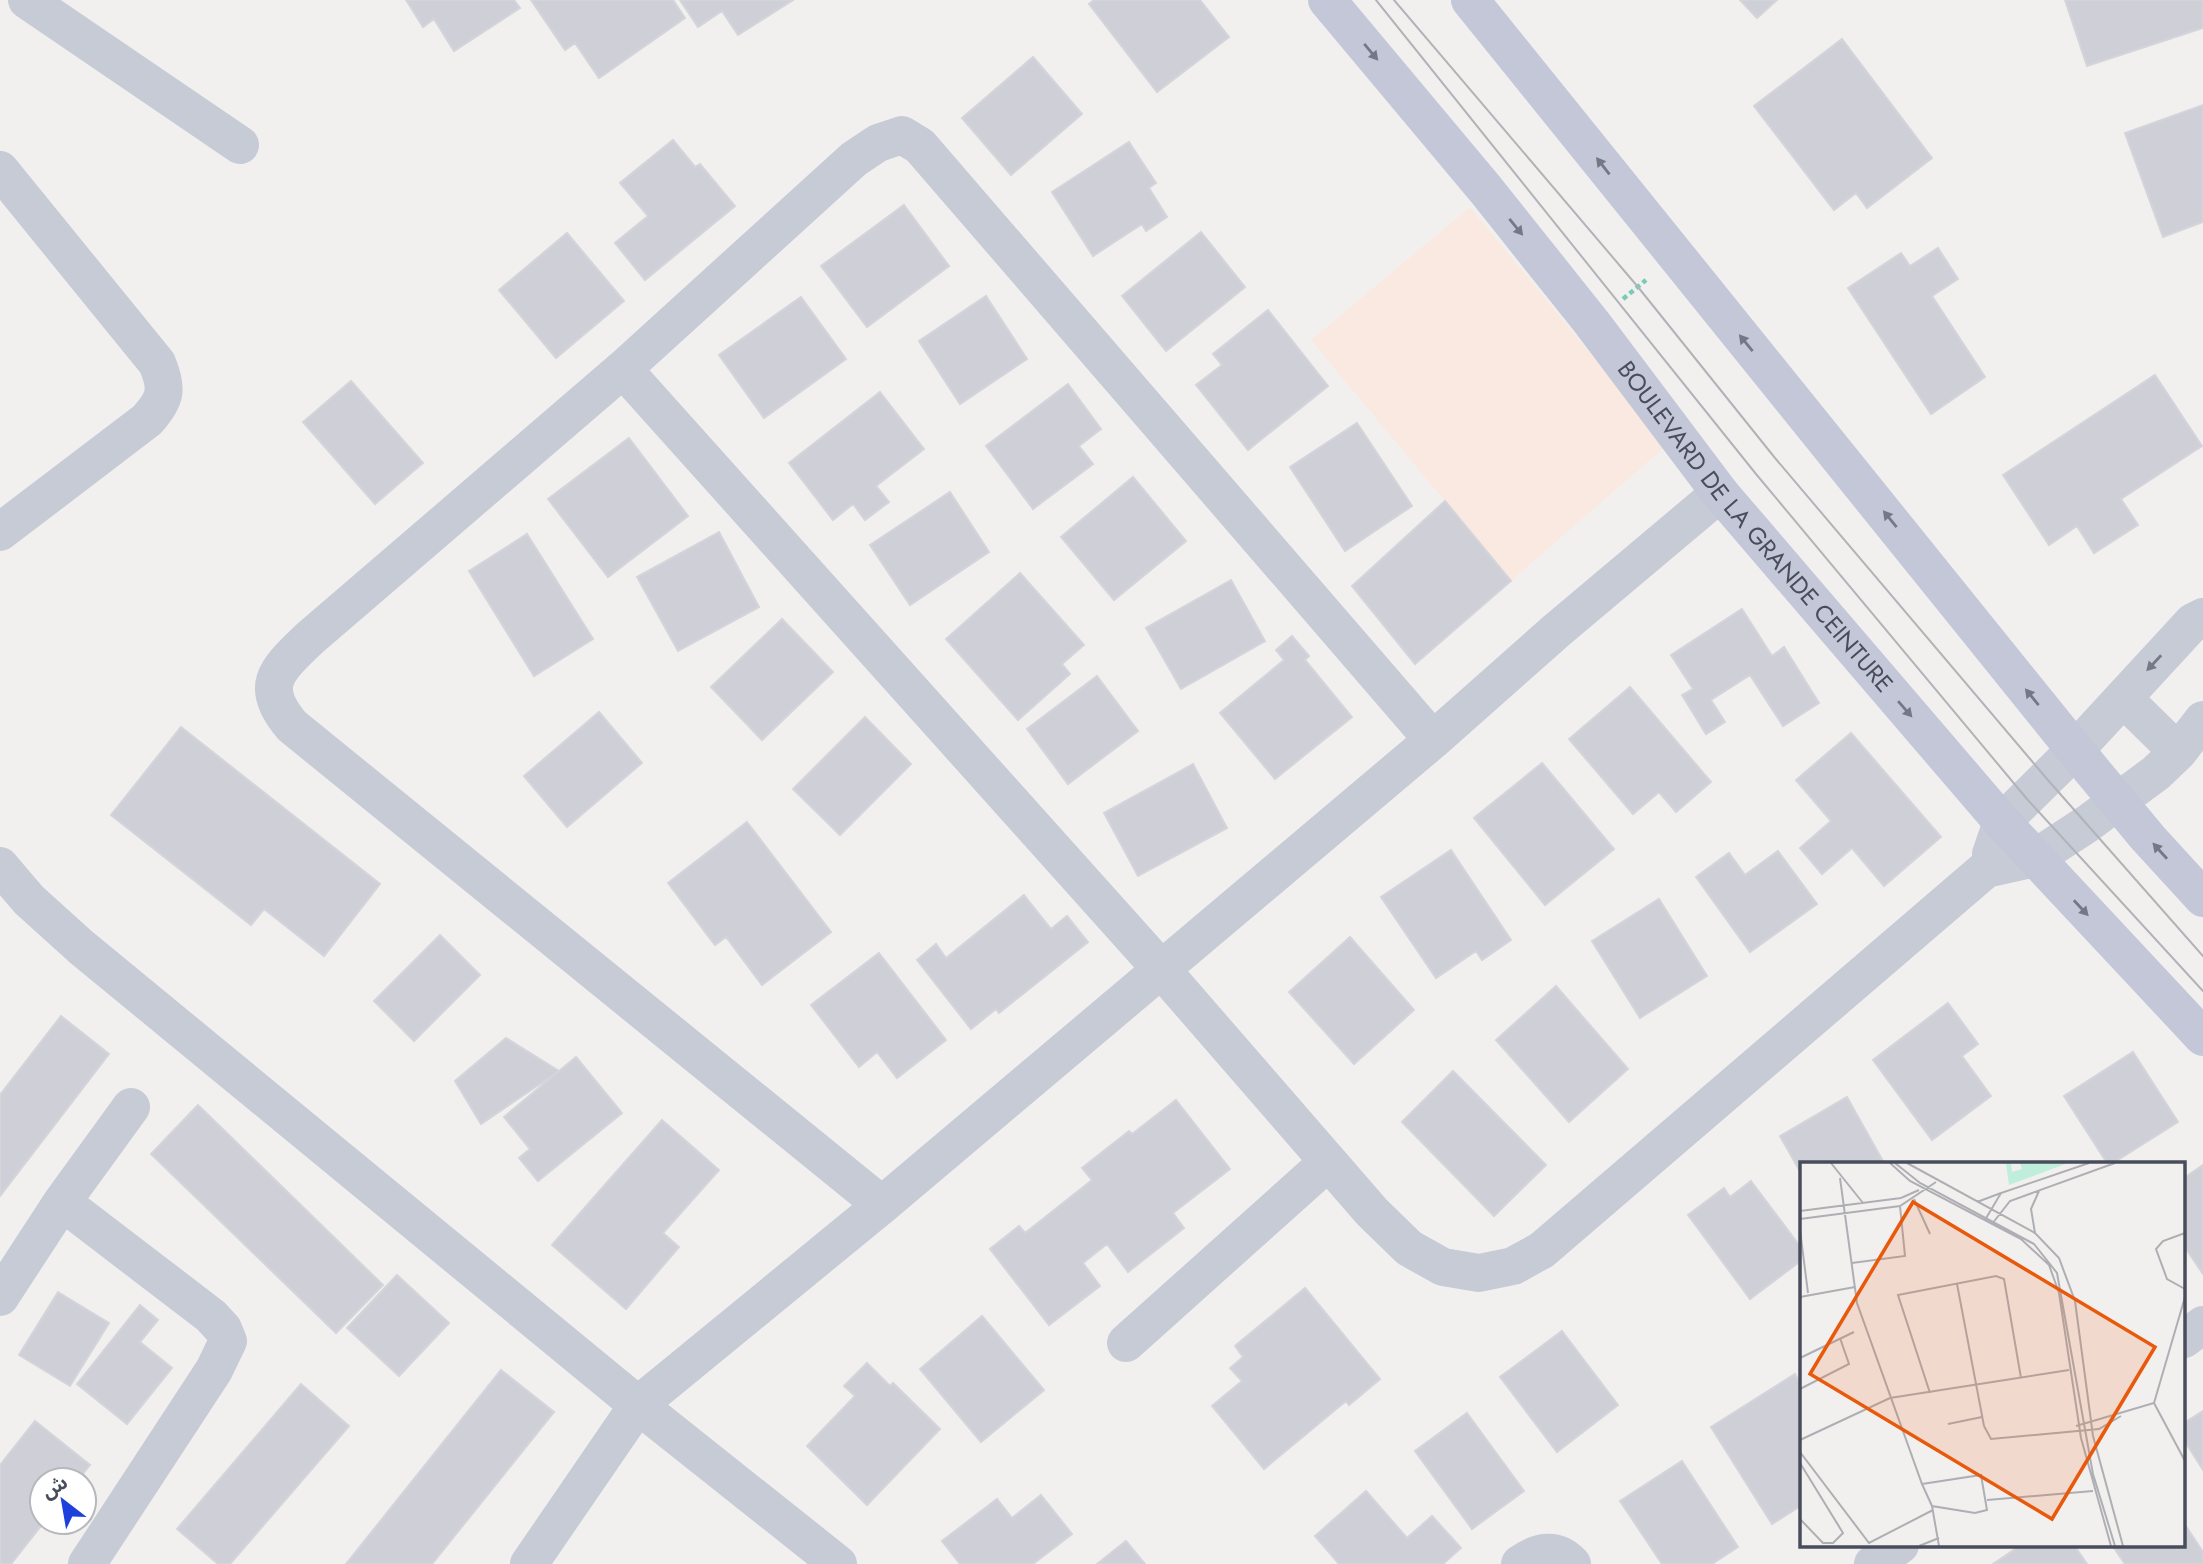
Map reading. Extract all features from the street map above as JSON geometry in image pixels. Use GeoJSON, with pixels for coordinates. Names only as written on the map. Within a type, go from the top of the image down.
{"type":"FeatureCollection","features":[{"type":"Feature","properties":{"kind":"main road","name":"BOULEVARD DE LA GRANDE CEINTURE"},"geometry":{"type":"LineString","coordinates":[[1327,0],[1486,190],[1592,323],[1720,493],[2002,822],[2203,1037]]}},
{"type":"Feature","properties":{"kind":"main road"},"geometry":{"type":"LineString","coordinates":[[1470,0],[2075,750],[2203,898]]}},
{"type":"Feature","properties":{"kind":"street"},"geometry":{"type":"LineString","coordinates":[[27,0],[240,145]]}},
{"type":"Feature","properties":{"kind":"street"},"geometry":{"type":"LineString","coordinates":[[883,1205],[292,726],[274,700],[272,686],[283,664],[301,647],[622,369],[855,159],[878,143],[902,135],[920,146],[1433,740]]}},
{"type":"Feature","properties":{"kind":"street"},"geometry":{"type":"LineString","coordinates":[[0,170],[157,363],[165,381],[165,393],[158,408],[147,420],[0,532]]}},
{"type":"Feature","properties":{"kind":"street"},"geometry":{"type":"LineString","coordinates":[[622,369],[1161,969],[1372,1212],[1409,1248],[1443,1267],[1479,1273],[1513,1266],[1542,1250],[1986,869],[2035,858],[2118,802],[2156,773],[2203,720]]}},
{"type":"Feature","properties":{"kind":"street"},"geometry":{"type":"LineString","coordinates":[[529,1564],[638,1405],[883,1205],[1433,740],[1556,631],[1720,493]]}},
{"type":"Feature","properties":{"kind":"street"},"geometry":{"type":"LineString","coordinates":[[1986,869],[2002,822],[2075,750],[2193,621],[2203,617]]}},
{"type":"Feature","properties":{"kind":"street"},"geometry":{"type":"LineString","coordinates":[[2123,698],[2178,751]]}},
{"type":"Feature","properties":{"kind":"street"},"geometry":{"type":"LineString","coordinates":[[0,866],[29,901],[81,947],[638,1405],[838,1564]]}},
{"type":"Feature","properties":{"kind":"street"},"geometry":{"type":"LineString","coordinates":[[0,1297],[62,1202],[131,1107]]}},
{"type":"Feature","properties":{"kind":"street"},"geometry":{"type":"LineString","coordinates":[[1126,1343],[1328,1162]]}},
{"type":"Feature","properties":{"kind":"street"},"geometry":{"type":"LineString","coordinates":[[62,1202],[211,1316],[223,1329],[228,1341],[214,1370],[88,1564]]}},
{"type":"Feature","properties":{"kind":"street"},"geometry":{"type":"LineString","coordinates":[[2186,1338],[2203,1325]]}},
{"type":"Feature","properties":{"kind":"street"},"geometry":{"type":"LineString","coordinates":[[1873,1564],[1899,1546]]}},
{"type":"Feature","properties":{"kind":"street"},"geometry":{"type":"LineString","coordinates":[[1520,1564],[1550,1551],[1558,1553],[1572,1564]]}},
{"type":"Feature","properties":{"kind":"path"},"geometry":{"type":"LineString","coordinates":[[1592,323],[1675,256]]}},
{"type":"Feature","properties":{"kind":"shaded area"},"geometry":{"type":"Polygon","coordinates":[[[1470,207],[1666,446],[1511,581],[1311,340],[1470,207]]]}},
{"type":"Feature","properties":{"kind":"building"},"geometry":{"type":"Polygon","coordinates":[[[406,0],[514,0],[520,8],[454,51],[434,19],[423,27],[406,0]]]}},
{"type":"Feature","properties":{"kind":"building"},"geometry":{"type":"Polygon","coordinates":[[[531,0],[673,0],[685,18],[599,78],[575,43],[565,50],[531,0]]]}},
{"type":"Feature","properties":{"kind":"building"},"geometry":{"type":"Polygon","coordinates":[[[680,0],[793,0],[738,35],[722,11],[698,27],[680,0]]]}},
{"type":"Feature","properties":{"kind":"building"},"geometry":{"type":"Polygon","coordinates":[[[1094,0],[1200,0],[1229,37],[1157,92],[1089,4],[1094,0]]]}},
{"type":"Feature","properties":{"kind":"building"},"geometry":{"type":"Polygon","coordinates":[[[1740,0],[1777,0],[1757,18],[1740,0]]]}},
{"type":"Feature","properties":{"kind":"building"},"geometry":{"type":"Polygon","coordinates":[[[2065,0],[2203,0],[2203,28],[2087,66],[2065,0]]]}},
{"type":"Feature","properties":{"kind":"building"},"geometry":{"type":"Polygon","coordinates":[[[1842,39],[1932,158],[1867,208],[1856,193],[1834,210],[1754,106],[1842,39]]]}},
{"type":"Feature","properties":{"kind":"building"},"geometry":{"type":"Polygon","coordinates":[[[1033,57],[1082,114],[1011,175],[962,118],[1033,57]]]}},
{"type":"Feature","properties":{"kind":"building"},"geometry":{"type":"Polygon","coordinates":[[[2203,105],[2203,222],[2163,237],[2125,133],[2203,105]]]}},
{"type":"Feature","properties":{"kind":"building"},"geometry":{"type":"Polygon","coordinates":[[[673,140],[695,167],[700,164],[735,206],[645,280],[615,243],[648,216],[620,183],[673,140]]]}},
{"type":"Feature","properties":{"kind":"building"},"geometry":{"type":"Polygon","coordinates":[[[1129,142],[1156,183],[1149,188],[1167,217],[1146,231],[1142,224],[1093,256],[1052,192],[1129,142]]]}},
{"type":"Feature","properties":{"kind":"building"},"geometry":{"type":"Polygon","coordinates":[[[904,205],[949,266],[867,327],[821,266],[904,205]]]}},
{"type":"Feature","properties":{"kind":"building"},"geometry":{"type":"Polygon","coordinates":[[[1201,232],[1245,287],[1166,351],[1122,296],[1201,232]]]}},
{"type":"Feature","properties":{"kind":"building"},"geometry":{"type":"Polygon","coordinates":[[[567,233],[624,301],[556,358],[499,290],[567,233]]]}},
{"type":"Feature","properties":{"kind":"building"},"geometry":{"type":"Polygon","coordinates":[[[1938,248],[1958,279],[1932,296],[1985,377],[1931,414],[1848,288],[1901,253],[1910,266],[1938,248]]]}},
{"type":"Feature","properties":{"kind":"building"},"geometry":{"type":"Polygon","coordinates":[[[986,296],[1027,359],[960,404],[919,341],[986,296]]]}},
{"type":"Feature","properties":{"kind":"building"},"geometry":{"type":"Polygon","coordinates":[[[801,297],[846,359],[764,418],[719,355],[801,297]]]}},
{"type":"Feature","properties":{"kind":"building"},"geometry":{"type":"Polygon","coordinates":[[[1268,310],[1328,386],[1248,450],[1196,385],[1222,365],[1213,354],[1268,310]]]}},
{"type":"Feature","properties":{"kind":"building"},"geometry":{"type":"Polygon","coordinates":[[[2155,375],[2202,446],[2121,499],[2138,525],[2094,553],[2077,526],[2049,545],[2003,475],[2155,375]]]}},
{"type":"Feature","properties":{"kind":"building"},"geometry":{"type":"Polygon","coordinates":[[[351,381],[423,463],[375,504],[303,422],[351,381]]]}},
{"type":"Feature","properties":{"kind":"building"},"geometry":{"type":"Polygon","coordinates":[[[1068,384],[1101,429],[1079,446],[1093,464],[1033,509],[986,446],[1068,384]]]}},
{"type":"Feature","properties":{"kind":"building"},"geometry":{"type":"Polygon","coordinates":[[[880,392],[924,449],[876,486],[889,502],[865,520],[853,504],[833,520],[789,463],[880,392]]]}},
{"type":"Feature","properties":{"kind":"building"},"geometry":{"type":"Polygon","coordinates":[[[1357,423],[1412,506],[1345,551],[1290,467],[1357,423]]]}},
{"type":"Feature","properties":{"kind":"building"},"geometry":{"type":"Polygon","coordinates":[[[629,438],[688,516],[608,577],[548,499],[629,438]]]}},
{"type":"Feature","properties":{"kind":"building"},"geometry":{"type":"Polygon","coordinates":[[[1133,477],[1186,541],[1114,600],[1061,537],[1133,477]]]}},
{"type":"Feature","properties":{"kind":"building"},"geometry":{"type":"Polygon","coordinates":[[[950,492],[989,552],[910,605],[870,545],[950,492]]]}},
{"type":"Feature","properties":{"kind":"building"},"geometry":{"type":"Polygon","coordinates":[[[1445,501],[1511,581],[1415,664],[1352,586],[1445,501]]]}},
{"type":"Feature","properties":{"kind":"building"},"geometry":{"type":"Polygon","coordinates":[[[719,532],[759,607],[678,651],[637,577],[719,532]]]}},
{"type":"Feature","properties":{"kind":"building"},"geometry":{"type":"Polygon","coordinates":[[[527,534],[593,639],[534,676],[469,571],[527,534]]]}},
{"type":"Feature","properties":{"kind":"building"},"geometry":{"type":"Polygon","coordinates":[[[1020,573],[1084,645],[1062,664],[1070,674],[1018,720],[946,639],[1020,573]]]}},
{"type":"Feature","properties":{"kind":"building"},"geometry":{"type":"Polygon","coordinates":[[[1231,580],[1265,641],[1181,689],[1146,628],[1231,580]]]}},
{"type":"Feature","properties":{"kind":"building"},"geometry":{"type":"Polygon","coordinates":[[[1742,609],[1772,656],[1784,647],[1819,703],[1783,726],[1750,675],[1711,700],[1725,722],[1706,734],[1682,695],[1693,689],[1671,655],[1742,609]]]}},
{"type":"Feature","properties":{"kind":"building"},"geometry":{"type":"Polygon","coordinates":[[[782,619],[833,672],[762,740],[711,687],[782,619]]]}},
{"type":"Feature","properties":{"kind":"building"},"geometry":{"type":"Polygon","coordinates":[[[1292,636],[1309,656],[1305,660],[1352,717],[1275,779],[1220,713],[1284,660],[1276,650],[1292,636]]]}},
{"type":"Feature","properties":{"kind":"building"},"geometry":{"type":"Polygon","coordinates":[[[1097,676],[1138,731],[1068,784],[1027,729],[1097,676]]]}},
{"type":"Feature","properties":{"kind":"building"},"geometry":{"type":"Polygon","coordinates":[[[1630,687],[1711,782],[1676,812],[1659,792],[1633,814],[1569,739],[1630,687]]]}},
{"type":"Feature","properties":{"kind":"building"},"geometry":{"type":"Polygon","coordinates":[[[599,712],[642,763],[567,827],[524,776],[599,712]]]}},
{"type":"Feature","properties":{"kind":"building"},"geometry":{"type":"Polygon","coordinates":[[[865,717],[911,764],[840,835],[793,789],[865,717]]]}},
{"type":"Feature","properties":{"kind":"building"},"geometry":{"type":"Polygon","coordinates":[[[181,727],[380,884],[324,956],[264,909],[251,925],[111,815],[181,727]]]}},
{"type":"Feature","properties":{"kind":"building"},"geometry":{"type":"Polygon","coordinates":[[[1851,733],[1941,837],[1884,886],[1852,848],[1822,874],[1800,848],[1831,821],[1796,780],[1851,733]]]}},
{"type":"Feature","properties":{"kind":"building"},"geometry":{"type":"Polygon","coordinates":[[[1542,763],[1614,849],[1545,905],[1474,818],[1542,763]]]}},
{"type":"Feature","properties":{"kind":"building"},"geometry":{"type":"Polygon","coordinates":[[[1193,764],[1227,828],[1138,876],[1104,813],[1193,764]]]}},
{"type":"Feature","properties":{"kind":"building"},"geometry":{"type":"Polygon","coordinates":[[[747,822],[831,932],[762,985],[726,937],[715,945],[668,883],[747,822]]]}},
{"type":"Feature","properties":{"kind":"building"},"geometry":{"type":"Polygon","coordinates":[[[1451,850],[1511,940],[1482,960],[1476,951],[1436,978],[1381,897],[1451,850]]]}},
{"type":"Feature","properties":{"kind":"building"},"geometry":{"type":"Polygon","coordinates":[[[1778,851],[1817,904],[1750,952],[1696,877],[1729,853],[1745,875],[1778,851]]]}},
{"type":"Feature","properties":{"kind":"building"},"geometry":{"type":"Polygon","coordinates":[[[1024,895],[1051,929],[1067,916],[1088,942],[999,1013],[996,1009],[971,1029],[917,960],[936,944],[946,958],[1024,895]]]}},
{"type":"Feature","properties":{"kind":"building"},"geometry":{"type":"Polygon","coordinates":[[[1659,899],[1707,976],[1640,1018],[1592,941],[1659,899]]]}},
{"type":"Feature","properties":{"kind":"building"},"geometry":{"type":"Polygon","coordinates":[[[440,935],[480,975],[414,1041],[374,1001],[440,935]]]}},
{"type":"Feature","properties":{"kind":"building"},"geometry":{"type":"Polygon","coordinates":[[[1350,937],[1414,1010],[1354,1064],[1289,992],[1350,937]]]}},
{"type":"Feature","properties":{"kind":"building"},"geometry":{"type":"Polygon","coordinates":[[[879,953],[946,1040],[897,1078],[877,1052],[859,1067],[811,1005],[879,953]]]}},
{"type":"Feature","properties":{"kind":"building"},"geometry":{"type":"Polygon","coordinates":[[[1556,986],[1628,1069],[1569,1122],[1496,1040],[1556,986]]]}},
{"type":"Feature","properties":{"kind":"building"},"geometry":{"type":"Polygon","coordinates":[[[1948,1003],[1978,1044],[1962,1056],[1991,1096],[1932,1140],[1873,1060],[1948,1003]]]}},
{"type":"Feature","properties":{"kind":"building"},"geometry":{"type":"Polygon","coordinates":[[[61,1016],[109,1054],[0,1196],[0,1095],[61,1016]]]}},
{"type":"Feature","properties":{"kind":"building"},"geometry":{"type":"Polygon","coordinates":[[[506,1038],[559,1071],[481,1124],[455,1081],[506,1038]]]}},
{"type":"Feature","properties":{"kind":"building"},"geometry":{"type":"Polygon","coordinates":[[[2133,1052],[2178,1122],[2115,1162],[2106,1162],[2064,1096],[2133,1052]]]}},
{"type":"Feature","properties":{"kind":"building"},"geometry":{"type":"Polygon","coordinates":[[[576,1057],[622,1113],[538,1181],[519,1158],[530,1149],[504,1117],[576,1057]]]}},
{"type":"Feature","properties":{"kind":"building"},"geometry":{"type":"Polygon","coordinates":[[[1453,1071],[1546,1165],[1494,1216],[1402,1122],[1453,1071]]]}},
{"type":"Feature","properties":{"kind":"building"},"geometry":{"type":"Polygon","coordinates":[[[1847,1097],[1883,1162],[1800,1162],[1800,1171],[1780,1136],[1847,1097]]]}},
{"type":"Feature","properties":{"kind":"building"},"geometry":{"type":"Polygon","coordinates":[[[1176,1100],[1230,1169],[1173,1213],[1184,1228],[1128,1272],[1107,1244],[1083,1263],[1100,1286],[1049,1325],[990,1249],[1019,1226],[1025,1233],[1092,1180],[1082,1168],[1129,1131],[1132,1134],[1176,1100]]]}},
{"type":"Feature","properties":{"kind":"building"},"geometry":{"type":"Polygon","coordinates":[[[198,1105],[383,1285],[336,1333],[151,1154],[198,1105]]]}},
{"type":"Feature","properties":{"kind":"building"},"geometry":{"type":"Polygon","coordinates":[[[662,1120],[719,1170],[663,1233],[679,1247],[626,1309],[552,1245],[662,1120]]]}},
{"type":"Feature","properties":{"kind":"building"},"geometry":{"type":"Polygon","coordinates":[[[2203,1165],[2203,1274],[2186,1249],[2186,1177],[2203,1165]]]}},
{"type":"Feature","properties":{"kind":"building"},"geometry":{"type":"Polygon","coordinates":[[[1751,1181],[1800,1246],[1800,1262],[1750,1299],[1688,1215],[1724,1188],[1730,1197],[1751,1181]]]}},
{"type":"Feature","properties":{"kind":"building"},"geometry":{"type":"Polygon","coordinates":[[[397,1275],[449,1323],[399,1376],[347,1328],[397,1275]]]}},
{"type":"Feature","properties":{"kind":"building"},"geometry":{"type":"Polygon","coordinates":[[[1305,1288],[1380,1379],[1349,1405],[1346,1401],[1264,1469],[1212,1406],[1242,1381],[1230,1368],[1243,1357],[1235,1346],[1305,1288]]]}},
{"type":"Feature","properties":{"kind":"building"},"geometry":{"type":"Polygon","coordinates":[[[58,1292],[109,1323],[70,1386],[19,1355],[58,1292]]]}},
{"type":"Feature","properties":{"kind":"building"},"geometry":{"type":"Polygon","coordinates":[[[140,1305],[158,1320],[140,1342],[172,1368],[127,1424],[77,1384],[140,1305]]]}},
{"type":"Feature","properties":{"kind":"building"},"geometry":{"type":"Polygon","coordinates":[[[982,1316],[1044,1390],[981,1442],[920,1369],[982,1316]]]}},
{"type":"Feature","properties":{"kind":"building"},"geometry":{"type":"Polygon","coordinates":[[[1562,1331],[1618,1405],[1557,1452],[1500,1377],[1562,1331]]]}},
{"type":"Feature","properties":{"kind":"building"},"geometry":{"type":"Polygon","coordinates":[[[867,1363],[890,1386],[893,1383],[940,1429],[867,1505],[807,1446],[855,1396],[844,1386],[867,1363]]]}},
{"type":"Feature","properties":{"kind":"building"},"geometry":{"type":"Polygon","coordinates":[[[501,1370],[554,1412],[432,1564],[346,1564],[501,1370]]]}},
{"type":"Feature","properties":{"kind":"building"},"geometry":{"type":"Polygon","coordinates":[[[1795,1374],[1800,1383],[1800,1506],[1772,1524],[1711,1427],[1795,1374]]]}},
{"type":"Feature","properties":{"kind":"building"},"geometry":{"type":"Polygon","coordinates":[[[301,1384],[349,1426],[230,1564],[218,1564],[177,1529],[301,1384]]]}},
{"type":"Feature","properties":{"kind":"building"},"geometry":{"type":"Polygon","coordinates":[[[2203,1411],[2203,1470],[2186,1443],[2186,1422],[2203,1411]]]}},
{"type":"Feature","properties":{"kind":"building"},"geometry":{"type":"Polygon","coordinates":[[[1467,1413],[1524,1491],[1472,1529],[1415,1451],[1467,1413]]]}},
{"type":"Feature","properties":{"kind":"building"},"geometry":{"type":"Polygon","coordinates":[[[35,1421],[90,1465],[28,1466],[28,1536],[33,1536],[11,1564],[0,1564],[0,1465],[35,1421]]]}},
{"type":"Feature","properties":{"kind":"building"},"geometry":{"type":"Polygon","coordinates":[[[1682,1461],[1738,1547],[1712,1564],[1662,1564],[1620,1501],[1682,1461]]]}},
{"type":"Feature","properties":{"kind":"building"},"geometry":{"type":"Polygon","coordinates":[[[1366,1491],[1407,1538],[1432,1516],[1461,1548],[1443,1564],[1339,1564],[1315,1536],[1366,1491]]]}},
{"type":"Feature","properties":{"kind":"building"},"geometry":{"type":"Polygon","coordinates":[[[1041,1495],[1072,1534],[1033,1564],[960,1564],[942,1541],[997,1499],[1012,1518],[1041,1495]]]}},
{"type":"Feature","properties":{"kind":"building"},"geometry":{"type":"Polygon","coordinates":[[[2186,1526],[2203,1552],[2203,1564],[2125,1564],[2113,1546],[2186,1546],[2186,1526]]]}},
{"type":"Feature","properties":{"kind":"building"},"geometry":{"type":"Polygon","coordinates":[[[1126,1541],[1145,1564],[1097,1564],[1126,1541]]]}},
{"type":"Feature","properties":{"kind":"building"},"geometry":{"type":"Polygon","coordinates":[[[2020,1546],[2075,1546],[2087,1564],[1993,1564],[2020,1546]]]}},
{"type":"Feature","properties":{"kind":"tram line"},"geometry":{"type":"LineString","coordinates":[[1376,0],[1756,474],[2027,799],[2203,991]]}},
{"type":"Feature","properties":{"kind":"tram line"},"geometry":{"type":"LineString","coordinates":[[1394,0],[1638,287],[1775,458],[2047,779],[2203,956]]}}]}
